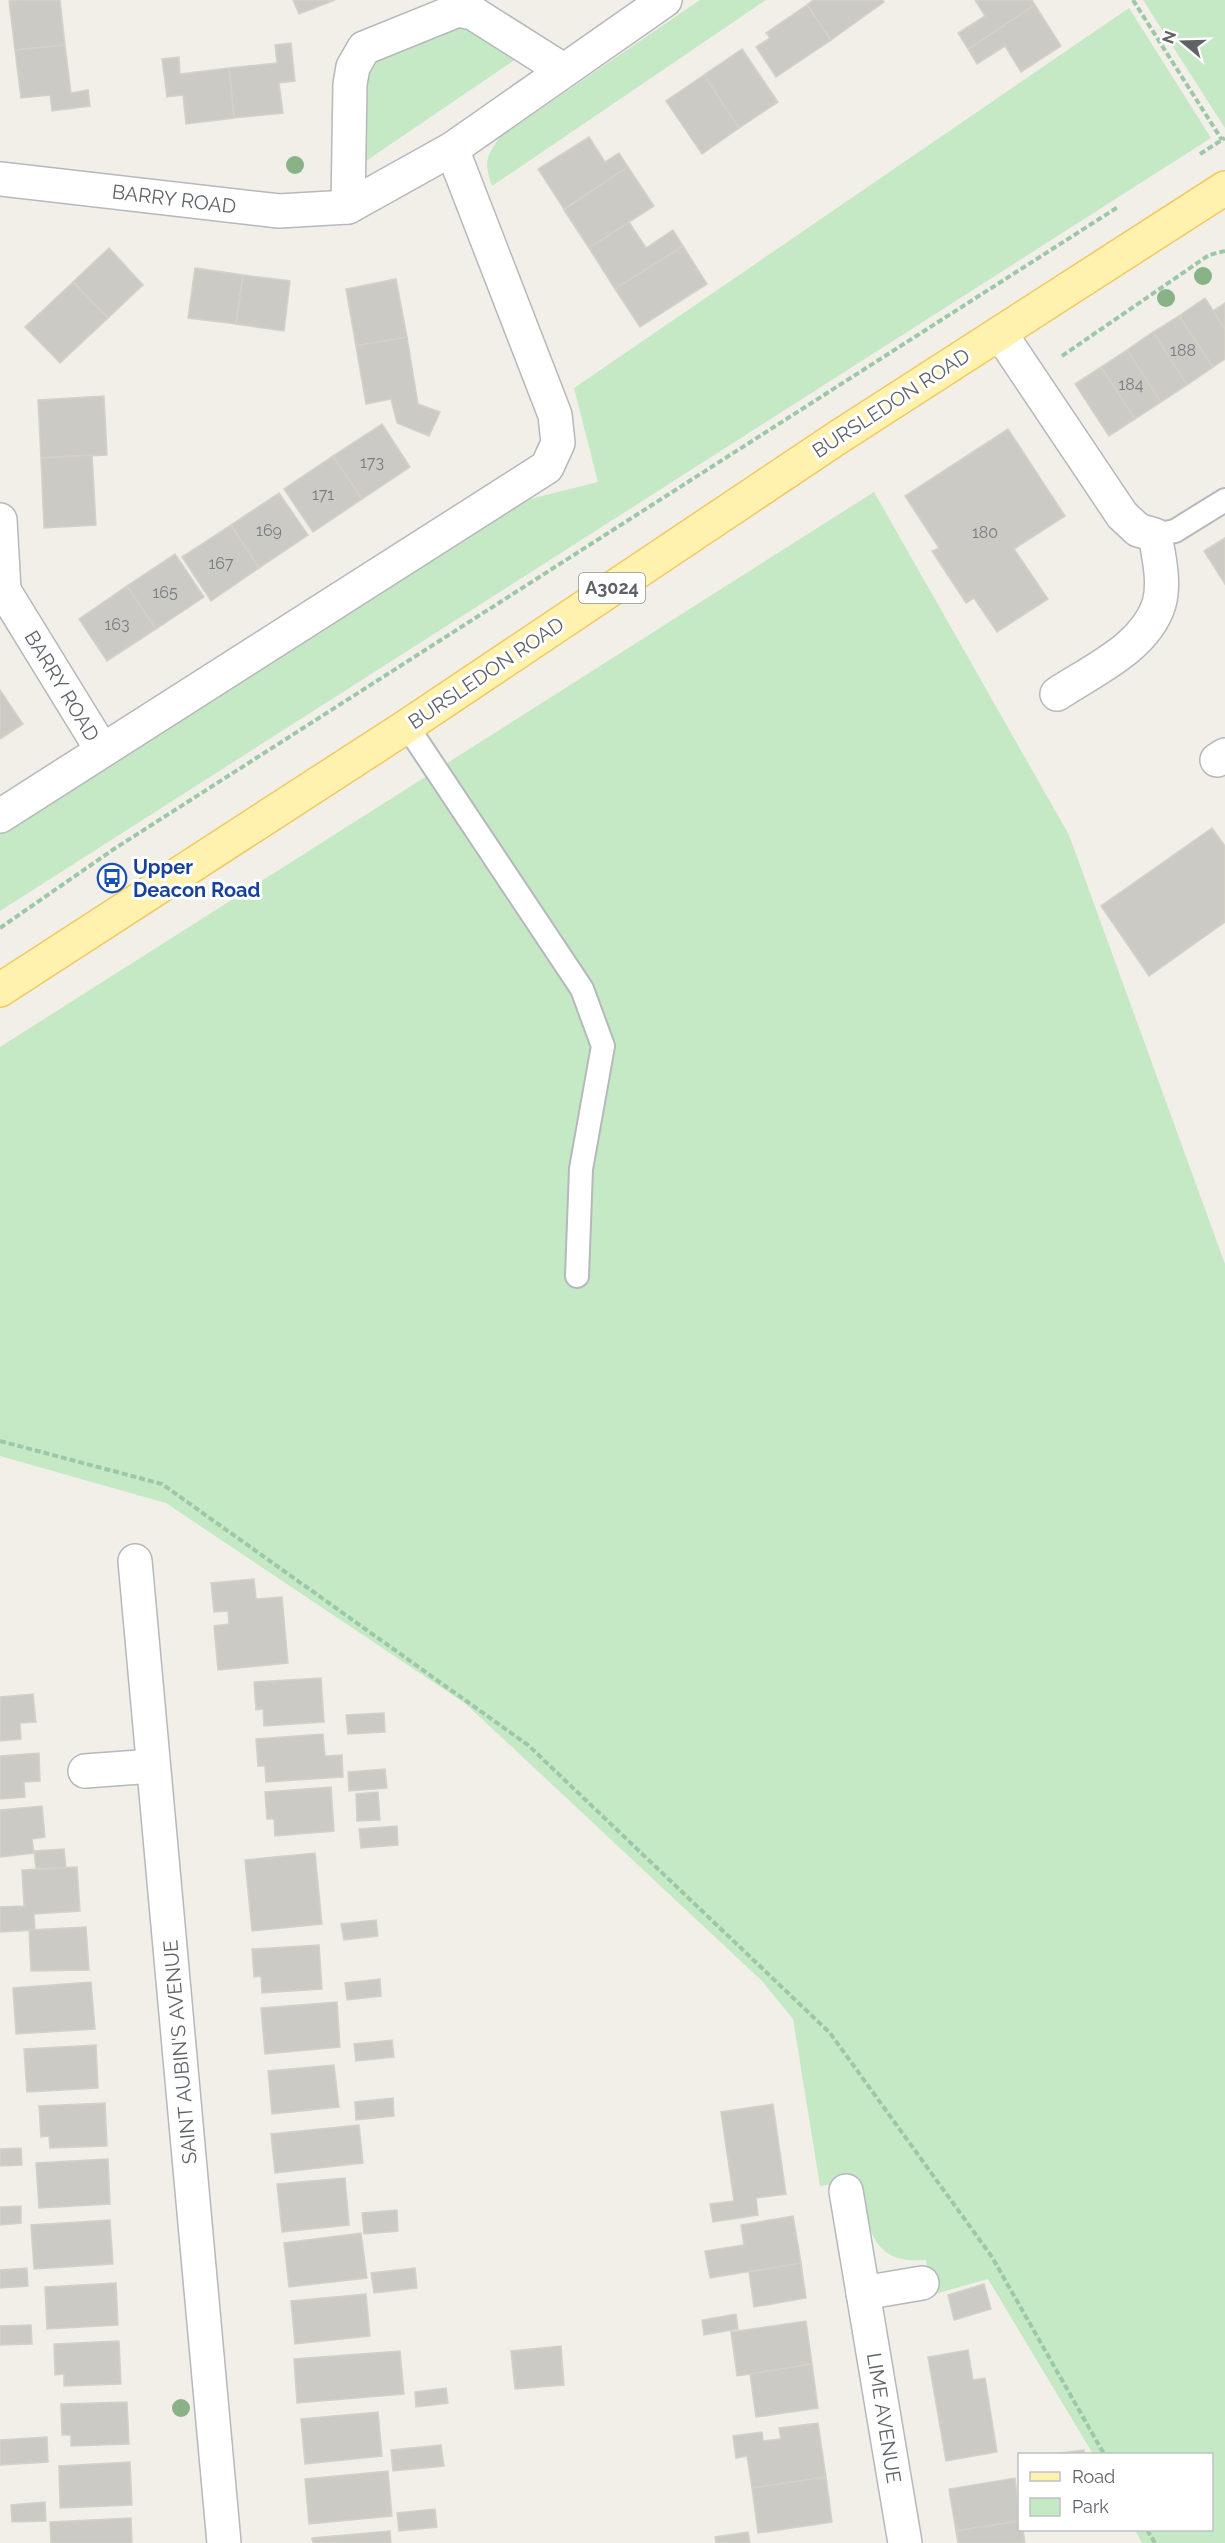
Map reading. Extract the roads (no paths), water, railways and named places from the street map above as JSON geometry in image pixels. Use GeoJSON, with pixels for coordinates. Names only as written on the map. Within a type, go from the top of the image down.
{"type":"FeatureCollection","features":[{"type":"Feature","properties":{"kind":"main road","name":"BURSLEDON ROAD"},"geometry":{"type":"LineString","coordinates":[[0,990],[407,726],[827,444],[1225,188]]}},
{"type":"Feature","properties":{"kind":"street","name":"BARRY ROAD"},"geometry":{"type":"LineString","coordinates":[[0,179],[279,211],[348,207],[452,149],[665,0]]}},
{"type":"Feature","properties":{"kind":"street"},"geometry":{"type":"LineString","coordinates":[[348,207],[350,84],[353,67],[364,48],[458,10],[473,14],[563,70]]}},
{"type":"Feature","properties":{"kind":"street"},"geometry":{"type":"LineString","coordinates":[[0,816],[547,467],[558,443],[555,415],[452,149]]}},
{"type":"Feature","properties":{"kind":"street"},"geometry":{"type":"LineString","coordinates":[[1000,333],[1122,515],[1138,530],[1155,536],[1161,571],[1159,603],[1148,628],[1129,646],[1057,694]]}},
{"type":"Feature","properties":{"kind":"street","name":"BARRY ROAD"},"geometry":{"type":"LineString","coordinates":[[0,520],[2,587],[102,750]]}},
{"type":"Feature","properties":{"kind":"street","name":"SAINT AUBIN'S AVENUE"},"geometry":{"type":"LineString","coordinates":[[135,1561],[224,2543]]}},
{"type":"Feature","properties":{"kind":"street"},"geometry":{"type":"LineString","coordinates":[[85,1771],[153,1766]]}},
{"type":"Feature","properties":{"kind":"street","name":"LIME AVENUE"},"geometry":{"type":"LineString","coordinates":[[846,2192],[905,2543]]}},
{"type":"Feature","properties":{"kind":"street"},"geometry":{"type":"LineString","coordinates":[[863,2293],[922,2283]]}},
{"type":"Feature","properties":{"kind":"lane"},"geometry":{"type":"LineString","coordinates":[[1155,536],[1175,531],[1225,500]]}},
{"type":"Feature","properties":{"kind":"lane"},"geometry":{"type":"LineString","coordinates":[[407,726],[582,989],[603,1047],[581,1169],[577,1276]]}},
{"type":"Feature","properties":{"kind":"place","name":"Upper Deacon Road"},"geometry":{"type":"Point","coordinates":[112,878]}}]}
